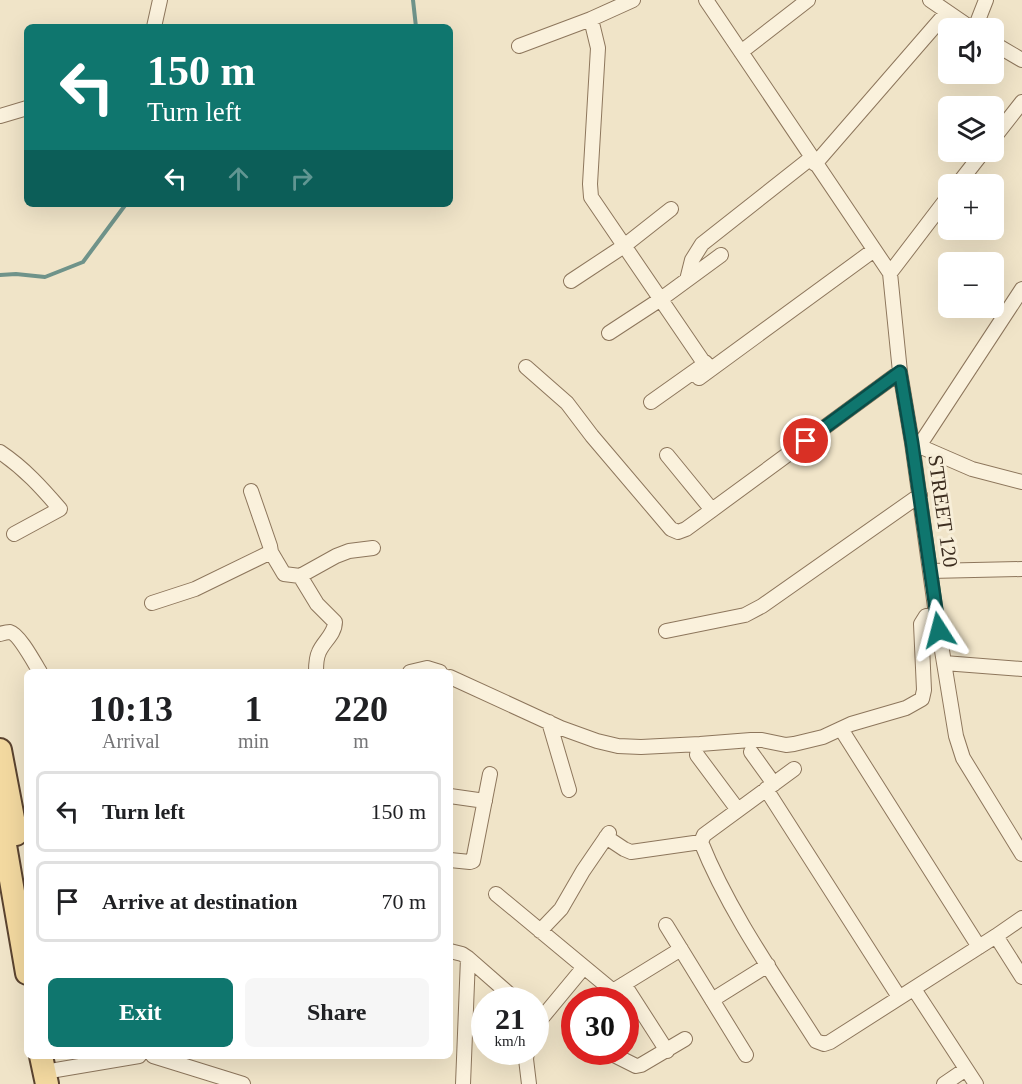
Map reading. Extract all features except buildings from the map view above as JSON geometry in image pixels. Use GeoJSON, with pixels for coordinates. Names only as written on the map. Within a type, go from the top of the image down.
{"type":"FeatureCollection","features":[{"type":"Feature","properties":{"kind":"main road"},"geometry":{"type":"LineString","coordinates":[[0,750],[24,882]]}},
{"type":"Feature","properties":{"kind":"main road"},"geometry":{"type":"LineString","coordinates":[[0,816],[24,956]]}},
{"type":"Feature","properties":{"kind":"street"},"geometry":{"type":"LineString","coordinates":[[154,24],[160,0]]}},
{"type":"Feature","properties":{"kind":"street"},"geometry":{"type":"LineString","coordinates":[[519,46],[591,19],[633,0]]}},
{"type":"Feature","properties":{"kind":"street"},"geometry":{"type":"LineString","coordinates":[[706,0],[890,273],[938,210]]}},
{"type":"Feature","properties":{"kind":"street"},"geometry":{"type":"LineString","coordinates":[[741,52],[808,0]]}},
{"type":"Feature","properties":{"kind":"street"},"geometry":{"type":"LineString","coordinates":[[930,0],[957,18]]}},
{"type":"Feature","properties":{"kind":"street"},"geometry":{"type":"LineString","coordinates":[[978,18],[986,0]]}},
{"type":"Feature","properties":{"kind":"street"},"geometry":{"type":"LineString","coordinates":[[687,280],[692,260],[702,244],[814,161],[947,12]]}},
{"type":"Feature","properties":{"kind":"street"},"geometry":{"type":"LineString","coordinates":[[591,19],[598,48],[591,197],[706,363]]}},
{"type":"Feature","properties":{"kind":"street"},"geometry":{"type":"LineString","coordinates":[[1004,49],[1022,60]]}},
{"type":"Feature","properties":{"kind":"street"},"geometry":{"type":"LineString","coordinates":[[1004,125],[1022,102]]}},
{"type":"Feature","properties":{"kind":"street"},"geometry":{"type":"LineString","coordinates":[[0,116],[24,109]]}},
{"type":"Feature","properties":{"kind":"street"},"geometry":{"type":"LineString","coordinates":[[966,174],[975,162]]}},
{"type":"Feature","properties":{"kind":"street"},"geometry":{"type":"LineString","coordinates":[[571,281],[624,246],[671,209]]}},
{"type":"Feature","properties":{"kind":"street"},"geometry":{"type":"LineString","coordinates":[[685,388],[874,250]]}},
{"type":"Feature","properties":{"kind":"street"},"geometry":{"type":"LineString","coordinates":[[609,333],[661,299],[721,255]]}},
{"type":"Feature","properties":{"kind":"street","name":"STREET 120"},"geometry":{"type":"LineString","coordinates":[[890,273],[900,372],[916,444],[930,571],[956,736],[963,758],[1022,854]]}},
{"type":"Feature","properties":{"kind":"street"},"geometry":{"type":"LineString","coordinates":[[1022,289],[916,444],[972,469],[1022,483]]}},
{"type":"Feature","properties":{"kind":"street"},"geometry":{"type":"LineString","coordinates":[[651,402],[706,363],[723,362]]}},
{"type":"Feature","properties":{"kind":"street"},"geometry":{"type":"LineString","coordinates":[[526,367],[567,403],[592,436],[672,529],[678,532],[686,529],[900,372]]}},
{"type":"Feature","properties":{"kind":"street"},"geometry":{"type":"LineString","coordinates":[[0,452],[40,485],[60,509],[14,534]]}},
{"type":"Feature","properties":{"kind":"street"},"geometry":{"type":"LineString","coordinates":[[667,455],[712,510]]}},
{"type":"Feature","properties":{"kind":"street"},"geometry":{"type":"LineString","coordinates":[[251,491],[271,552],[284,574],[300,576],[349,551],[373,548]]}},
{"type":"Feature","properties":{"kind":"street"},"geometry":{"type":"LineString","coordinates":[[666,631],[745,615],[762,606],[920,495]]}},
{"type":"Feature","properties":{"kind":"street"},"geometry":{"type":"LineString","coordinates":[[152,603],[195,589],[271,552]]}},
{"type":"Feature","properties":{"kind":"street"},"geometry":{"type":"LineString","coordinates":[[930,571],[1022,569]]}},
{"type":"Feature","properties":{"kind":"street"},"geometry":{"type":"LineString","coordinates":[[300,576],[316,604],[335,622],[335,629],[317,654],[316,669]]}},
{"type":"Feature","properties":{"kind":"street"},"geometry":{"type":"LineString","coordinates":[[453,678],[549,722],[597,741],[618,746],[641,747],[751,740],[786,745],[823,737],[906,708],[921,699],[924,690],[921,624],[926,616],[936,614]]}},
{"type":"Feature","properties":{"kind":"street"},"geometry":{"type":"LineString","coordinates":[[0,634],[9,632],[14,634],[38,669]]}},
{"type":"Feature","properties":{"kind":"street"},"geometry":{"type":"LineString","coordinates":[[944,663],[1022,669]]}},
{"type":"Feature","properties":{"kind":"street"},"geometry":{"type":"LineString","coordinates":[[549,722],[569,790]]}},
{"type":"Feature","properties":{"kind":"street"},"geometry":{"type":"LineString","coordinates":[[841,729],[980,947]]}},
{"type":"Feature","properties":{"kind":"street"},"geometry":{"type":"LineString","coordinates":[[751,752],[899,998]]}},
{"type":"Feature","properties":{"kind":"street"},"geometry":{"type":"LineString","coordinates":[[697,755],[738,810]]}},
{"type":"Feature","properties":{"kind":"street"},"geometry":{"type":"LineString","coordinates":[[794,769],[704,835],[701,842],[735,912],[816,1041],[824,1044],[830,1042],[1022,918]]}},
{"type":"Feature","properties":{"kind":"street"},"geometry":{"type":"LineString","coordinates":[[453,860],[473,861],[490,774]]}},
{"type":"Feature","properties":{"kind":"street"},"geometry":{"type":"LineString","coordinates":[[453,796],[485,801]]}},
{"type":"Feature","properties":{"kind":"street"},"geometry":{"type":"LineString","coordinates":[[540,931],[561,909],[583,871],[608,835],[624,849],[632,852],[701,842]]}},
{"type":"Feature","properties":{"kind":"street"},"geometry":{"type":"LineString","coordinates":[[496,894],[608,987]]}},
{"type":"Feature","properties":{"kind":"street"},"geometry":{"type":"LineString","coordinates":[[666,925],[746,1055]]}},
{"type":"Feature","properties":{"kind":"street"},"geometry":{"type":"LineString","coordinates":[[996,936],[1022,976]]}},
{"type":"Feature","properties":{"kind":"street"},"geometry":{"type":"LineString","coordinates":[[620,987],[681,950]]}},
{"type":"Feature","properties":{"kind":"street"},"geometry":{"type":"LineString","coordinates":[[453,952],[468,958],[501,987]]}},
{"type":"Feature","properties":{"kind":"street"},"geometry":{"type":"LineString","coordinates":[[463,1084],[468,958]]}},
{"type":"Feature","properties":{"kind":"street"},"geometry":{"type":"LineString","coordinates":[[712,1000],[768,965]]}},
{"type":"Feature","properties":{"kind":"street"},"geometry":{"type":"LineString","coordinates":[[549,1006],[584,967]]}},
{"type":"Feature","properties":{"kind":"street"},"geometry":{"type":"LineString","coordinates":[[914,989],[976,1084]]}},
{"type":"Feature","properties":{"kind":"street"},"geometry":{"type":"LineString","coordinates":[[639,1020],[667,1051]]}},
{"type":"Feature","properties":{"kind":"street"},"geometry":{"type":"LineString","coordinates":[[634,1065],[641,1065],[685,1039]]}},
{"type":"Feature","properties":{"kind":"street"},"geometry":{"type":"LineString","coordinates":[[51,1070],[120,1059]]}},
{"type":"Feature","properties":{"kind":"street"},"geometry":{"type":"LineString","coordinates":[[163,1059],[243,1084]]}},
{"type":"Feature","properties":{"kind":"street"},"geometry":{"type":"LineString","coordinates":[[527,1065],[529,1084]]}},
{"type":"Feature","properties":{"kind":"street"},"geometry":{"type":"LineString","coordinates":[[944,1084],[966,1070]]}},
{"type":"Feature","properties":{"kind":"waterway"},"geometry":{"type":"LineString","coordinates":[[413,0],[416,24]]}},
{"type":"Feature","properties":{"kind":"waterway"},"geometry":{"type":"LineString","coordinates":[[0,275],[45,277],[83,262],[124,207]]}},
{"type":"Feature","properties":{"kind":"route"},"geometry":{"type":"LineString","coordinates":[[806,441],[900,372],[939,630]]}}]}
